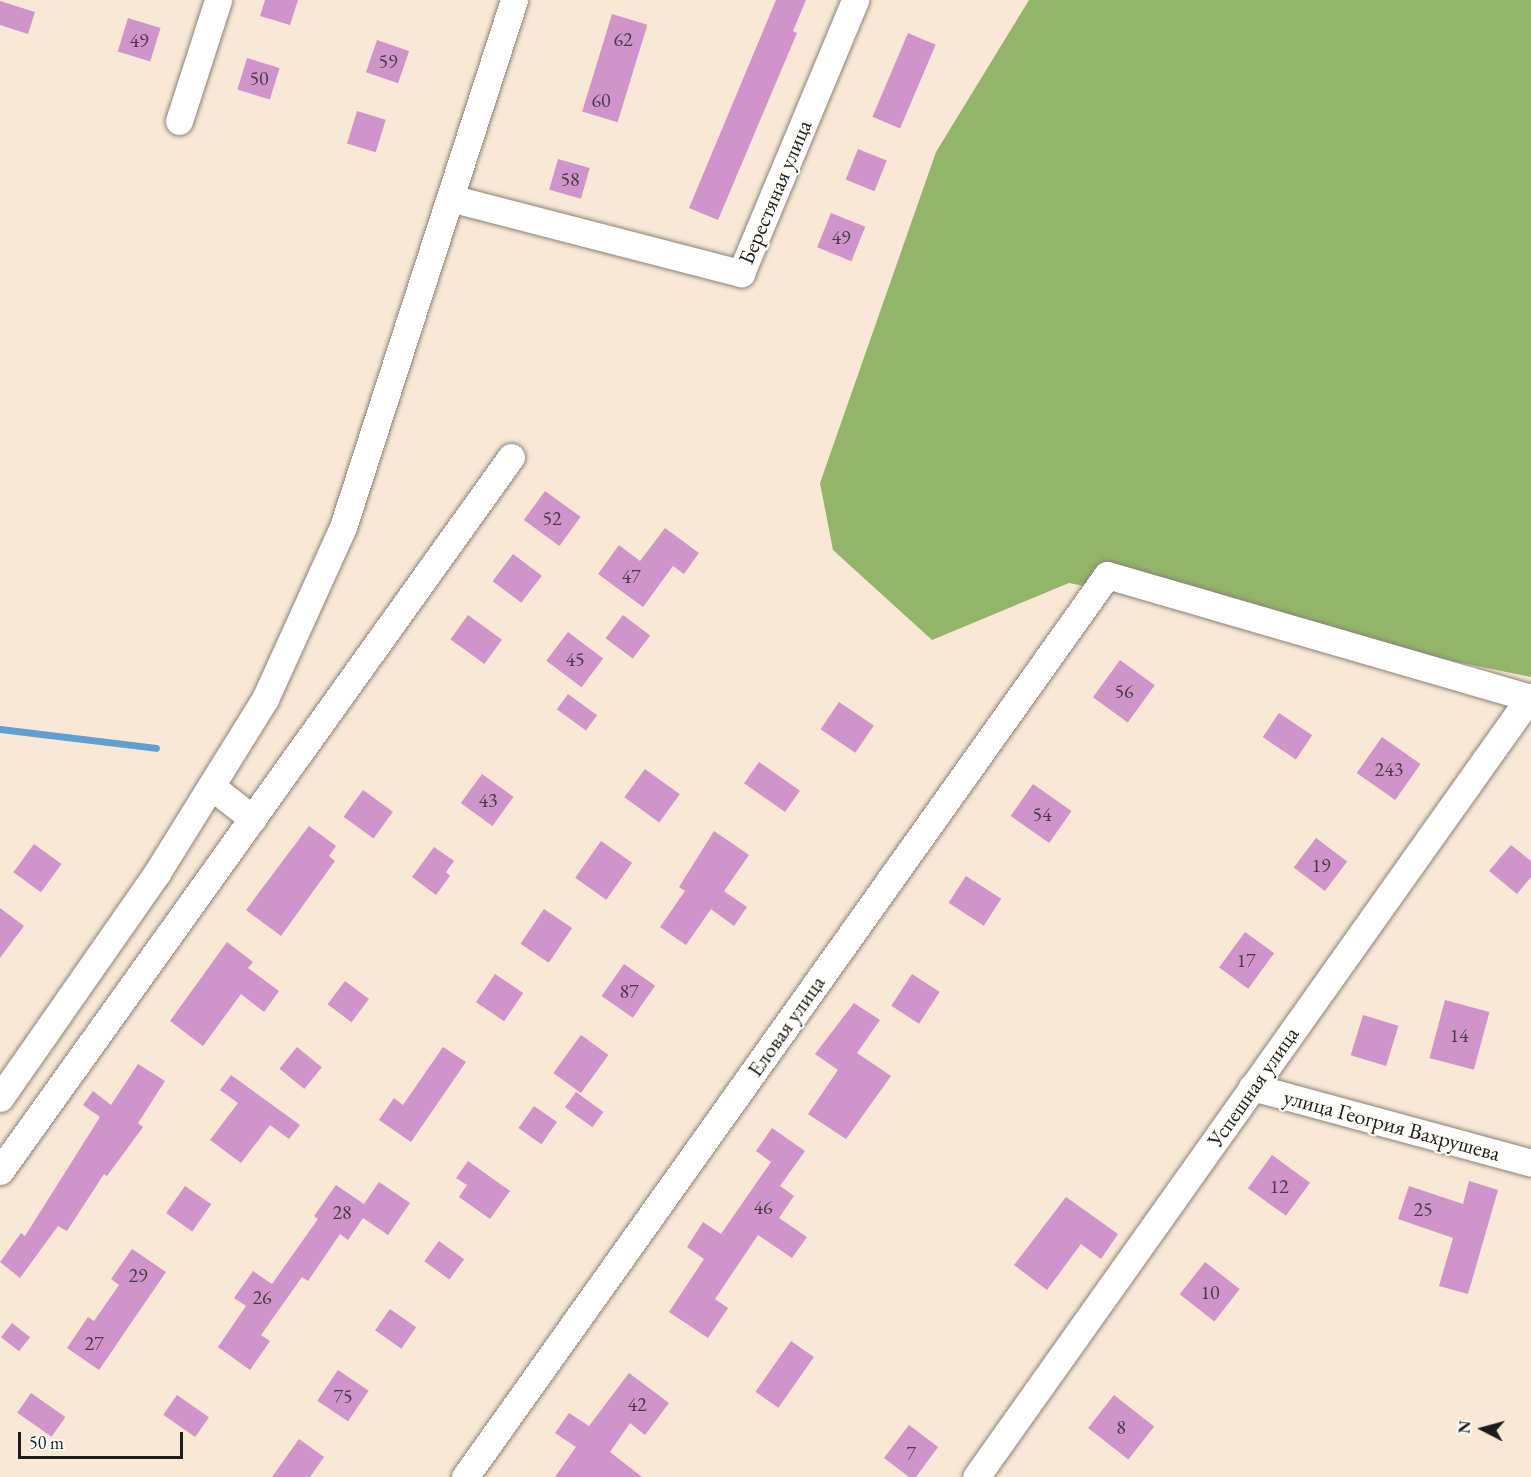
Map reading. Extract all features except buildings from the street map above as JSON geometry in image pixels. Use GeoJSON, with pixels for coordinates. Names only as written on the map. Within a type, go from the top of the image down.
{"type":"FeatureCollection","features":[{"type":"Feature","properties":{"kind":"street"},"geometry":{"type":"LineString","coordinates":[[179,121],[218,0]]}},
{"type":"Feature","properties":{"kind":"street"},"geometry":{"type":"LineString","coordinates":[[0,1098],[158,873],[265,699],[343,527],[514,0]]}},
{"type":"Feature","properties":{"kind":"street","name":"Берестяная улица"},"geometry":{"type":"LineString","coordinates":[[450,198],[741,273],[855,0]]}},
{"type":"Feature","properties":{"kind":"street"},"geometry":{"type":"LineString","coordinates":[[0,1171],[511,457]]}},
{"type":"Feature","properties":{"kind":"street","name":"Еловая улица"},"geometry":{"type":"LineString","coordinates":[[465,1477],[1107,575],[1531,698]]}},
{"type":"Feature","properties":{"kind":"street","name":"Успешная улица"},"geometry":{"type":"LineString","coordinates":[[976,1477],[1531,698]]}},
{"type":"Feature","properties":{"kind":"street"},"geometry":{"type":"LineString","coordinates":[[211,786],[253,819]]}},
{"type":"Feature","properties":{"kind":"street","name":"улица Геогрия Вахрушева"},"geometry":{"type":"LineString","coordinates":[[1252,1087],[1531,1162]]}},
{"type":"Feature","properties":{"kind":"green space"},"geometry":{"type":"Polygon","coordinates":[[[1029,0],[1531,0],[1531,677],[1069,583],[932,640],[833,550],[820,483],[936,152],[1029,0]]]}},
{"type":"Feature","properties":{"kind":"waterway"},"geometry":{"type":"LineString","coordinates":[[0,729],[156,748]]}}]}
